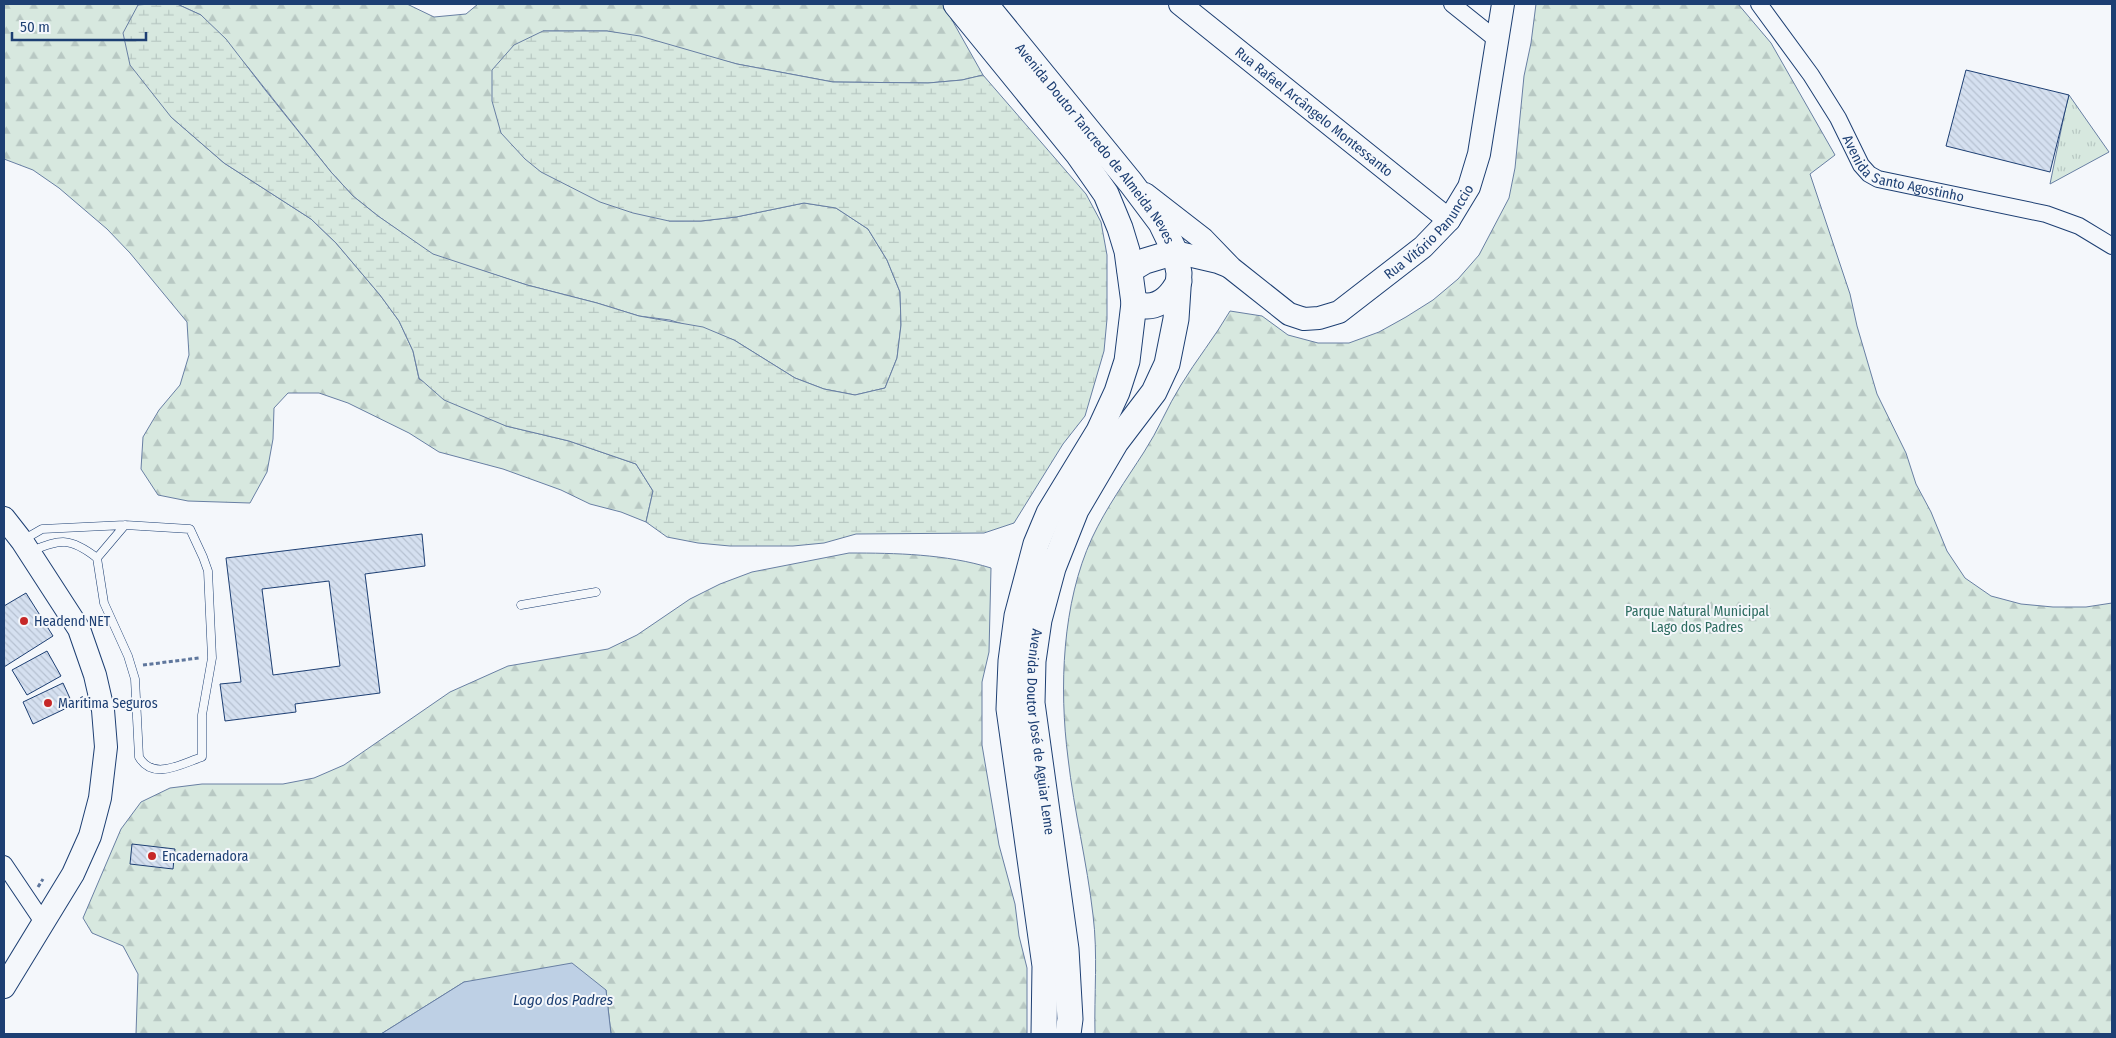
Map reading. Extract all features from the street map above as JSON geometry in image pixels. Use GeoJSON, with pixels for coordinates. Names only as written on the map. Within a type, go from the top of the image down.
{"type":"FeatureCollection","features":[{"type":"Feature","properties":{"kind":"main road","name":"Avenida Doutor Tancredo de Almeida Neves"},"geometry":{"type":"LineString","coordinates":[[956,4],[1078,154],[1106,194],[1120,228],[1130,270]]}},
{"type":"Feature","properties":{"kind":"main road","name":"Avenida Doutor Tancredo de Almeida Neves"},"geometry":{"type":"LineString","coordinates":[[985,4],[1131,183],[1161,223],[1182,265]]}},
{"type":"Feature","properties":{"kind":"main road"},"geometry":{"type":"LineString","coordinates":[[1130,270],[1145,261],[1182,265],[1173,294],[1154,305],[1142,307],[1134,303]]}},
{"type":"Feature","properties":{"kind":"main road","name":"Avenida Doutor José de Aguiar Leme"},"geometry":{"type":"LineString","coordinates":[[1068,1034],[1070,1018],[1066,949],[1032,703],[1033,662],[1039,620],[1053,568],[1076,510],[1116,442],[1154,392],[1167,364],[1176,319],[1182,265]]}},
{"type":"Feature","properties":{"kind":"main road","name":"Avenida Doutor José de Aguiar Leme"},"geometry":{"type":"LineString","coordinates":[[1044,1034],[1044,966],[1009,709],[1011,662],[1017,616],[1036,544],[1049,513],[1099,431],[1118,392],[1127,361],[1134,303],[1130,270]]}},
{"type":"Feature","properties":{"kind":"street","name":"Rua Rafael Arcângelo Montessanto"},"geometry":{"type":"LineString","coordinates":[[1180,4],[1450,220]]}},
{"type":"Feature","properties":{"kind":"street"},"geometry":{"type":"LineString","coordinates":[[1452,4],[1497,40]]}},
{"type":"Feature","properties":{"kind":"street","name":"Rua Vitório Panunccio"},"geometry":{"type":"LineString","coordinates":[[1131,183],[1203,239],[1231,268],[1288,314],[1304,319],[1319,318],[1338,312],[1423,246],[1450,220],[1469,187],[1479,154],[1503,4]]}},
{"type":"Feature","properties":{"kind":"street","name":"Avenida Santo Agostinho"},"geometry":{"type":"LineString","coordinates":[[1759,4],[1811,74],[1838,118],[1861,164],[1869,174],[1878,179],[2046,214],[2078,226],[2112,246]]}},
{"type":"Feature","properties":{"kind":"street","name":"Rua Vitório Panunccio"},"geometry":{"type":"LineString","coordinates":[[1182,265],[1218,262],[1231,268]]}},
{"type":"Feature","properties":{"kind":"street"},"geometry":{"type":"LineString","coordinates":[[4,518],[25,546],[79,629],[95,675],[103,710],[106,747],[100,798],[90,836],[72,874],[4,987]]}},
{"type":"Feature","properties":{"kind":"street"},"geometry":{"type":"LineString","coordinates":[[4,864],[43,922]]}},
{"type":"Feature","properties":{"kind":"lane"},"geometry":{"type":"LineString","coordinates":[[97,558],[125,524]]}},
{"type":"Feature","properties":{"kind":"lane"},"geometry":{"type":"LineString","coordinates":[[125,524],[190,529],[204,557],[208,571],[212,658],[202,715],[202,757],[164,770],[153,770],[144,766],[139,757],[135,679],[104,603],[97,558],[82,546],[73,543],[25,546],[42,529],[125,524]]}},
{"type":"Feature","properties":{"kind":"lane"},"geometry":{"type":"LineString","coordinates":[[521,605],[596,592]]}},
{"type":"Feature","properties":{"kind":"path"},"geometry":{"type":"LineString","coordinates":[[131,666],[212,658]]}},
{"type":"Feature","properties":{"kind":"green space"},"geometry":{"type":"Polygon","coordinates":[[[4,4],[150,4],[138,5],[171,117],[224,163],[311,219],[336,243],[380,295],[399,321],[413,351],[419,379],[506,426],[569,441],[636,464],[653,491],[646,522],[621,512],[590,504],[561,490],[503,469],[439,452],[409,433],[348,403],[319,393],[288,393],[274,408],[273,439],[267,472],[250,503],[188,501],[158,495],[141,469],[143,437],[159,410],[180,385],[189,355],[187,322],[130,253],[107,229],[59,188],[33,170],[4,159],[4,4]]]}},
{"type":"Feature","properties":{"kind":"green space"},"geometry":{"type":"Polygon","coordinates":[[[177,4],[407,4],[434,17],[466,14],[478,4],[943,4],[983,75],[962,80],[928,83],[833,82],[737,64],[607,31],[543,31],[669,221],[701,221],[736,217],[804,203],[836,208],[868,229],[887,260],[900,292],[901,325],[897,358],[885,388],[855,395],[824,389],[795,378],[734,340],[670,320],[639,316],[527,285],[433,255],[353,196],[331,172],[247,66],[201,15],[177,4]]]}},
{"type":"Feature","properties":{"kind":"green space"},"geometry":{"type":"Polygon","coordinates":[[[177,4],[201,15],[226,39],[331,172],[353,196],[378,216],[433,254],[527,285],[639,316],[703,327],[734,340],[795,378],[824,389],[855,395],[885,388],[897,358],[901,325],[900,292],[887,260],[868,229],[836,208],[804,203],[736,217],[701,221],[669,221],[633,213],[600,202],[541,172],[525,159],[501,133],[492,101],[492,70],[514,45],[543,31],[607,31],[640,36],[737,64],[833,82],[928,83],[962,80],[983,75],[1086,194],[1101,222],[1107,255],[1107,319],[1104,351],[1085,416],[1063,444],[1014,523],[984,533],[856,534],[824,543],[793,546],[730,546],[698,543],[667,537],[646,522],[653,491],[636,464],[569,441],[506,426],[444,400],[419,378],[413,351],[399,321],[380,295],[336,243],[311,219],[224,163],[171,117],[130,65],[123,33],[138,5],[177,4]]]}},
{"type":"Feature","properties":{"kind":"green space","name":"Parque Natural Municipal Lago dos Padres"},"geometry":{"type":"Polygon","coordinates":[[[1536,4],[1738,4],[1771,43],[1835,155],[1810,174],[1850,294],[1857,326],[1877,394],[1906,453],[1916,484],[1931,512],[1947,551],[1965,578],[1991,596],[2021,604],[2053,607],[2086,607],[2112,603],[2112,1034],[1095,1034],[1096,960],[1094,930],[1071,778],[1065,731],[1064,703],[1065,646],[1069,618],[1074,590],[1092,538],[1110,505],[1149,444],[1181,385],[1230,311],[1262,316],[1288,335],[1318,343],[1349,343],[1379,332],[1433,300],[1458,279],[1479,255],[1509,198],[1515,168],[1524,76],[1536,4]]]}},
{"type":"Feature","properties":{"kind":"green space"},"geometry":{"type":"Polygon","coordinates":[[[2069,95],[2109,152],[2050,184],[2066,106],[2069,95]]]}},
{"type":"Feature","properties":{"kind":"green space"},"geometry":{"type":"Polygon","coordinates":[[[849,553],[939,557],[991,568],[989,652],[982,682],[982,745],[999,845],[1015,904],[1019,936],[1027,968],[1027,1034],[611,1034],[606,990],[464,982],[381,1034],[136,1034],[138,974],[123,946],[92,933],[83,918],[121,829],[141,802],[170,788],[202,784],[283,784],[314,778],[344,765],[450,692],[508,666],[608,649],[637,635],[690,599],[720,584],[752,572],[849,553]]]}},
{"type":"Feature","properties":{"kind":"water","name":"Lago dos Padres"},"geometry":{"type":"Polygon","coordinates":[[[572,963],[606,990],[611,1034],[381,1034],[464,982],[572,963]]]}},
{"type":"Feature","properties":{"kind":"building"},"geometry":{"type":"Polygon","coordinates":[[[1966,70],[2069,95],[2050,172],[1946,146],[1966,70]]]}},
{"type":"Feature","properties":{"kind":"building"},"geometry":{"type":"Polygon","coordinates":[[[422,534],[425,566],[365,574],[380,693],[295,704],[296,712],[225,721],[220,684],[241,682],[226,558],[422,534]],[[329,581],[262,589],[273,675],[340,666],[329,581]]]}},
{"type":"Feature","properties":{"kind":"building","name":"Headend NET"},"geometry":{"type":"Polygon","coordinates":[[[26,593],[53,636],[4,667],[4,606],[26,593]]]}},
{"type":"Feature","properties":{"kind":"building"},"geometry":{"type":"Polygon","coordinates":[[[47,651],[61,676],[27,695],[12,670],[47,651]]]}},
{"type":"Feature","properties":{"kind":"building","name":"Marítima Seguros"},"geometry":{"type":"Polygon","coordinates":[[[63,683],[73,705],[33,724],[23,702],[63,683]]]}},
{"type":"Feature","properties":{"kind":"building","name":"Encadernadora"},"geometry":{"type":"Polygon","coordinates":[[[132,844],[175,849],[173,869],[130,864],[132,844]]]}},
{"type":"Feature","properties":{"kind":"place","name":"Headend NET"},"geometry":{"type":"Point","coordinates":[24,621]}},
{"type":"Feature","properties":{"kind":"place","name":"Marítima Seguros"},"geometry":{"type":"Point","coordinates":[48,703]}},
{"type":"Feature","properties":{"kind":"place","name":"Encadernadora"},"geometry":{"type":"Point","coordinates":[152,856]}}]}
